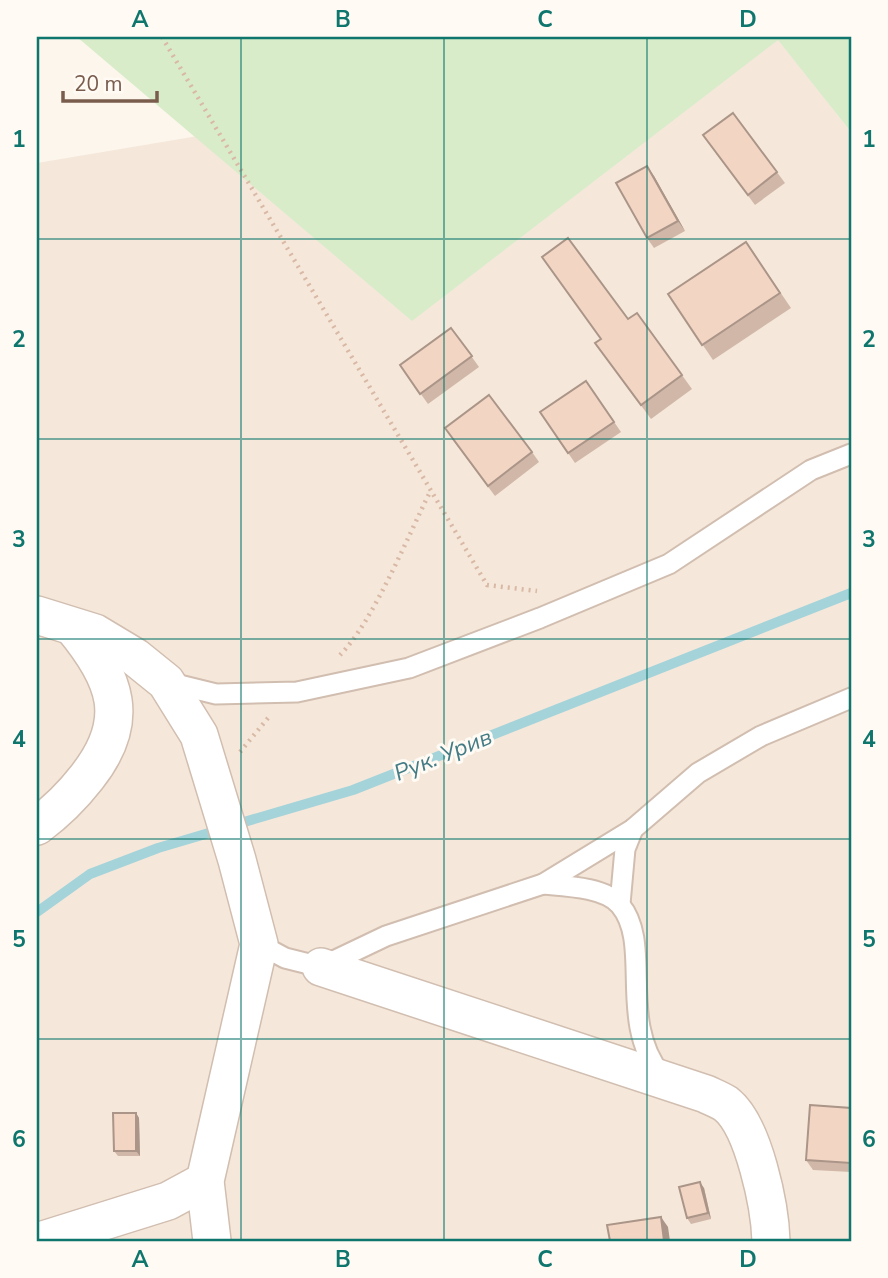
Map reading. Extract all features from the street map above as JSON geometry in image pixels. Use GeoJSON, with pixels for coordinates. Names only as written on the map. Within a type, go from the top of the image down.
{"type":"FeatureCollection","features":[{"type":"Feature","properties":{"kind":"street"},"geometry":{"type":"LineString","coordinates":[[53,619],[94,634],[135,657],[166,682],[199,734],[259,944],[205,1181],[212,1241]]}},
{"type":"Feature","properties":{"kind":"street"},"geometry":{"type":"LineString","coordinates":[[37,826],[75,792],[103,757],[112,737],[116,717],[108,681],[89,648],[53,619]]}},
{"type":"Feature","properties":{"kind":"street"},"geometry":{"type":"LineString","coordinates":[[321,967],[667,1081],[726,1104],[740,1121],[757,1162],[772,1241]]}},
{"type":"Feature","properties":{"kind":"street"},"geometry":{"type":"LineString","coordinates":[[40,1241],[168,1201],[205,1181]]}},
{"type":"Feature","properties":{"kind":"lane"},"geometry":{"type":"LineString","coordinates":[[166,682],[216,694],[297,692],[409,667],[589,598],[669,564],[811,470],[851,454]]}},
{"type":"Feature","properties":{"kind":"lane"},"geometry":{"type":"LineString","coordinates":[[259,944],[285,958],[321,967],[386,936],[543,884],[634,829],[698,774],[761,736],[851,698]]}},
{"type":"Feature","properties":{"kind":"lane"},"geometry":{"type":"LineString","coordinates":[[634,829],[625,849],[620,904],[635,938],[638,1024],[650,1062],[667,1081]]}},
{"type":"Feature","properties":{"kind":"lane"},"geometry":{"type":"LineString","coordinates":[[543,884],[589,889],[620,904]]}},
{"type":"Feature","properties":{"kind":"path"},"geometry":{"type":"LineString","coordinates":[[162,37],[487,585],[589,598]]}},
{"type":"Feature","properties":{"kind":"path"},"geometry":{"type":"LineString","coordinates":[[217,794],[241,751],[261,725],[297,692],[322,674],[350,645],[431,491]]}},
{"type":"Feature","properties":{"kind":"shaded area"},"geometry":{"type":"Polygon","coordinates":[[[778,39],[851,132],[851,1241],[37,1241],[37,163],[778,39]]]}},
{"type":"Feature","properties":{"kind":"green space"},"geometry":{"type":"Polygon","coordinates":[[[77,37],[851,37],[851,132],[778,40],[412,321],[77,37]]]}},
{"type":"Feature","properties":{"kind":"building"},"geometry":{"type":"Polygon","coordinates":[[[733,113],[777,172],[748,195],[703,135],[733,113]]]}},
{"type":"Feature","properties":{"kind":"building"},"geometry":{"type":"Polygon","coordinates":[[[647,166],[678,221],[647,238],[616,183],[647,166]]]}},
{"type":"Feature","properties":{"kind":"building"},"geometry":{"type":"Polygon","coordinates":[[[568,238],[628,319],[637,313],[682,375],[641,405],[595,343],[601,339],[542,257],[568,238]]]}},
{"type":"Feature","properties":{"kind":"building"},"geometry":{"type":"Polygon","coordinates":[[[746,242],[780,293],[702,345],[668,294],[746,242]]]}},
{"type":"Feature","properties":{"kind":"building"},"geometry":{"type":"Polygon","coordinates":[[[451,328],[472,356],[420,394],[400,365],[451,328]]]}},
{"type":"Feature","properties":{"kind":"building"},"geometry":{"type":"Polygon","coordinates":[[[586,381],[614,422],[568,453],[540,412],[586,381]]]}},
{"type":"Feature","properties":{"kind":"building"},"geometry":{"type":"Polygon","coordinates":[[[489,395],[532,452],[488,486],[445,428],[489,395]]]}},
{"type":"Feature","properties":{"kind":"building"},"geometry":{"type":"Polygon","coordinates":[[[810,1105],[851,1108],[851,1163],[806,1160],[810,1105]]]}},
{"type":"Feature","properties":{"kind":"building"},"geometry":{"type":"Polygon","coordinates":[[[113,1113],[136,1113],[136,1151],[114,1151],[113,1113]]]}},
{"type":"Feature","properties":{"kind":"building"},"geometry":{"type":"Polygon","coordinates":[[[700,1182],[708,1213],[687,1218],[679,1187],[700,1182]]]}},
{"type":"Feature","properties":{"kind":"building"},"geometry":{"type":"Polygon","coordinates":[[[661,1217],[664,1241],[610,1241],[607,1225],[661,1217]]]}},
{"type":"Feature","properties":{"kind":"waterway","name":"Рук. Урив"},"geometry":{"type":"LineString","coordinates":[[234,825],[353,790],[851,593]]}},
{"type":"Feature","properties":{"kind":"waterway","name":"Рук. Урив"},"geometry":{"type":"LineString","coordinates":[[37,912],[90,874],[158,848],[219,830]]}}]}
